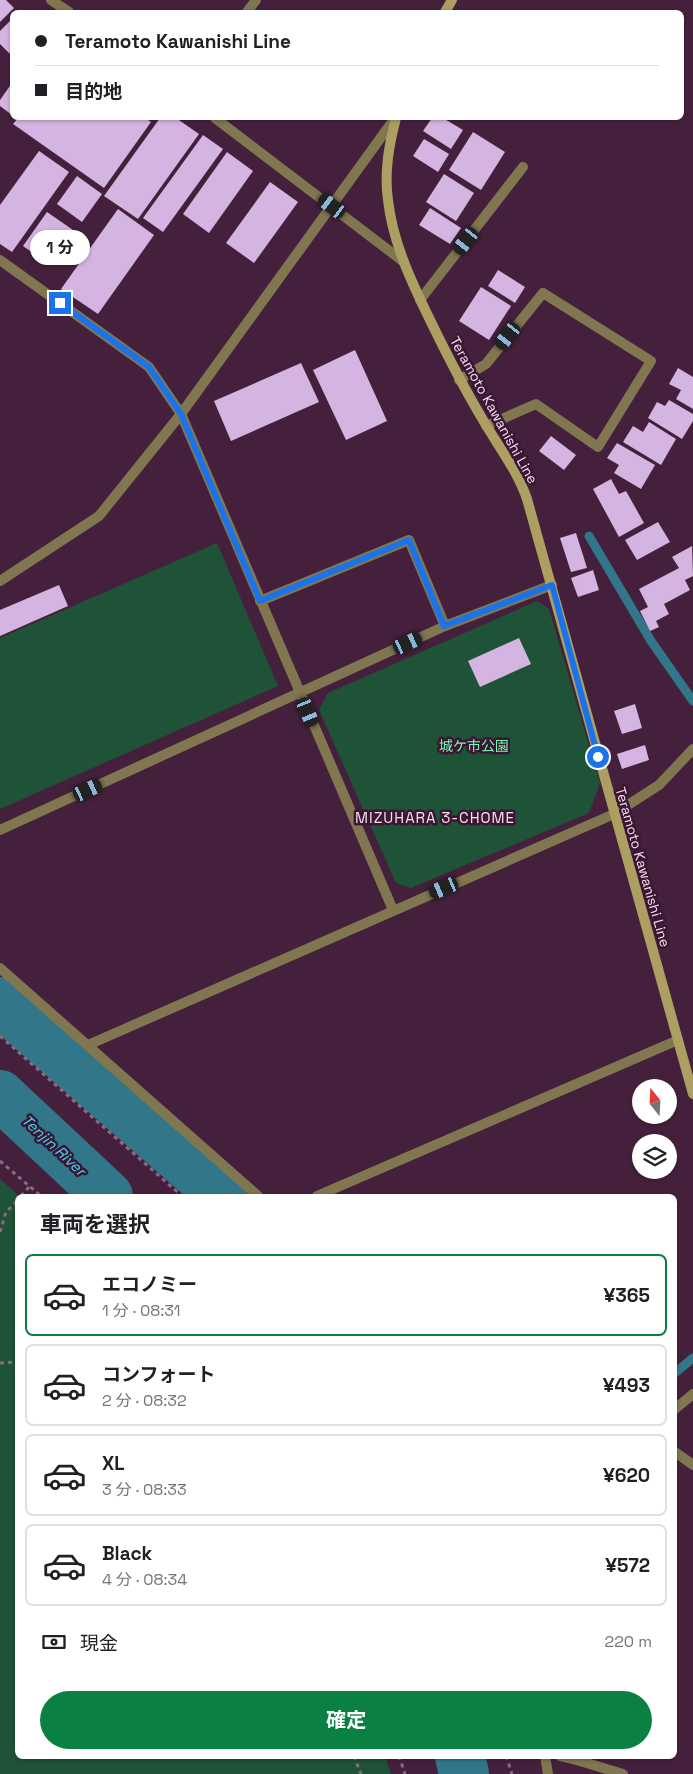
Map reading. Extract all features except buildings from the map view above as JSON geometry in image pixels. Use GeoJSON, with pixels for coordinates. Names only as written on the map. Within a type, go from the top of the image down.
{"type":"FeatureCollection","features":[{"type":"Feature","properties":{"kind":"main road","name":"Teramoto Kawanishi Line"},"geometry":{"type":"LineString","coordinates":[[396,120],[386,172],[387,199],[391,224],[420,300],[459,380],[520,480],[552,585],[693,1094]]}},
{"type":"Feature","properties":{"kind":"street"},"geometry":{"type":"LineString","coordinates":[[51,0],[66,10]]}},
{"type":"Feature","properties":{"kind":"street"},"geometry":{"type":"LineString","coordinates":[[218,120],[404,262]]}},
{"type":"Feature","properties":{"kind":"street"},"geometry":{"type":"LineString","coordinates":[[0,580],[99,516],[181,414],[395,120]]}},
{"type":"Feature","properties":{"kind":"street"},"geometry":{"type":"LineString","coordinates":[[420,300],[523,168]]}},
{"type":"Feature","properties":{"kind":"street"},"geometry":{"type":"LineString","coordinates":[[0,260],[149,367],[181,414],[393,910]]}},
{"type":"Feature","properties":{"kind":"street"},"geometry":{"type":"LineString","coordinates":[[459,380],[486,364],[542,293],[651,361],[598,447],[536,404],[486,426]]}},
{"type":"Feature","properties":{"kind":"street"},"geometry":{"type":"LineString","coordinates":[[260,601],[409,540],[444,626]]}},
{"type":"Feature","properties":{"kind":"street"},"geometry":{"type":"LineString","coordinates":[[0,830],[300,694],[444,626],[552,585]]}},
{"type":"Feature","properties":{"kind":"street"},"geometry":{"type":"LineString","coordinates":[[88,1044],[614,814],[659,785],[693,749]]}},
{"type":"Feature","properties":{"kind":"street"},"geometry":{"type":"LineString","coordinates":[[0,968],[256,1194]]}},
{"type":"Feature","properties":{"kind":"street"},"geometry":{"type":"LineString","coordinates":[[322,1194],[678,1040]]}},
{"type":"Feature","properties":{"kind":"street"},"geometry":{"type":"LineString","coordinates":[[677,1407],[693,1394]]}},
{"type":"Feature","properties":{"kind":"street"},"geometry":{"type":"LineString","coordinates":[[677,1453],[693,1465]]}},
{"type":"Feature","properties":{"kind":"street"},"geometry":{"type":"LineString","coordinates":[[546,1759],[548,1774]]}},
{"type":"Feature","properties":{"kind":"street"},"geometry":{"type":"LineString","coordinates":[[572,1759],[623,1774]]}},
{"type":"Feature","properties":{"kind":"path"},"geometry":{"type":"LineString","coordinates":[[0,1036],[180,1194]]}},
{"type":"Feature","properties":{"kind":"path"},"geometry":{"type":"LineString","coordinates":[[0,1161],[39,1194]]}},
{"type":"Feature","properties":{"kind":"path"},"geometry":{"type":"LineString","coordinates":[[23,1194],[30,1186]]}},
{"type":"Feature","properties":{"kind":"path"},"geometry":{"type":"LineString","coordinates":[[0,1232],[6,1212],[15,1203]]}},
{"type":"Feature","properties":{"kind":"path"},"geometry":{"type":"LineString","coordinates":[[0,1363],[15,1362]]}},
{"type":"Feature","properties":{"kind":"path"},"geometry":{"type":"LineString","coordinates":[[355,1759],[361,1774]]}},
{"type":"Feature","properties":{"kind":"path"},"geometry":{"type":"LineString","coordinates":[[400,1759],[405,1774]]}},
{"type":"Feature","properties":{"kind":"path"},"geometry":{"type":"LineString","coordinates":[[507,1759],[512,1774]]}},
{"type":"Feature","properties":{"kind":"green space"},"geometry":{"type":"Polygon","coordinates":[[[217,543],[278,686],[0,809],[0,638],[217,543]]]}},
{"type":"Feature","properties":{"kind":"green space","name":"城ケ市公園"},"geometry":{"type":"Polygon","coordinates":[[[537,601],[549,609],[600,783],[589,813],[411,888],[396,883],[319,710],[328,693],[537,601]]]}},
{"type":"Feature","properties":{"kind":"green space"},"geometry":{"type":"Polygon","coordinates":[[[0,1179],[17,1194],[15,1194],[15,1759],[386,1759],[391,1774],[0,1774],[0,1179]]]}},
{"type":"Feature","properties":{"kind":"waterway"},"geometry":{"type":"LineString","coordinates":[[589,536],[651,641],[693,701]]}},
{"type":"Feature","properties":{"kind":"waterway"},"geometry":{"type":"LineString","coordinates":[[0,1002],[221,1194]]}},
{"type":"Feature","properties":{"kind":"waterway","name":"Tenjin River"},"geometry":{"type":"LineString","coordinates":[[0,1095],[106,1194]]}},
{"type":"Feature","properties":{"kind":"waterway"},"geometry":{"type":"LineString","coordinates":[[677,1371],[693,1358]]}},
{"type":"Feature","properties":{"kind":"waterway","name":"Tenjin River"},"geometry":{"type":"LineString","coordinates":[[461,1759],[464,1774]]}},
{"type":"Feature","properties":{"kind":"district","name":"MIZUHARA 3-CHOME"},"geometry":{"type":"Point","coordinates":[435,817]}},
{"type":"Feature","properties":{"kind":"route"},"geometry":{"type":"LineString","coordinates":[[60,303],[149,367],[181,414],[260,601],[409,540],[444,626],[552,585],[598,757]]}}]}
